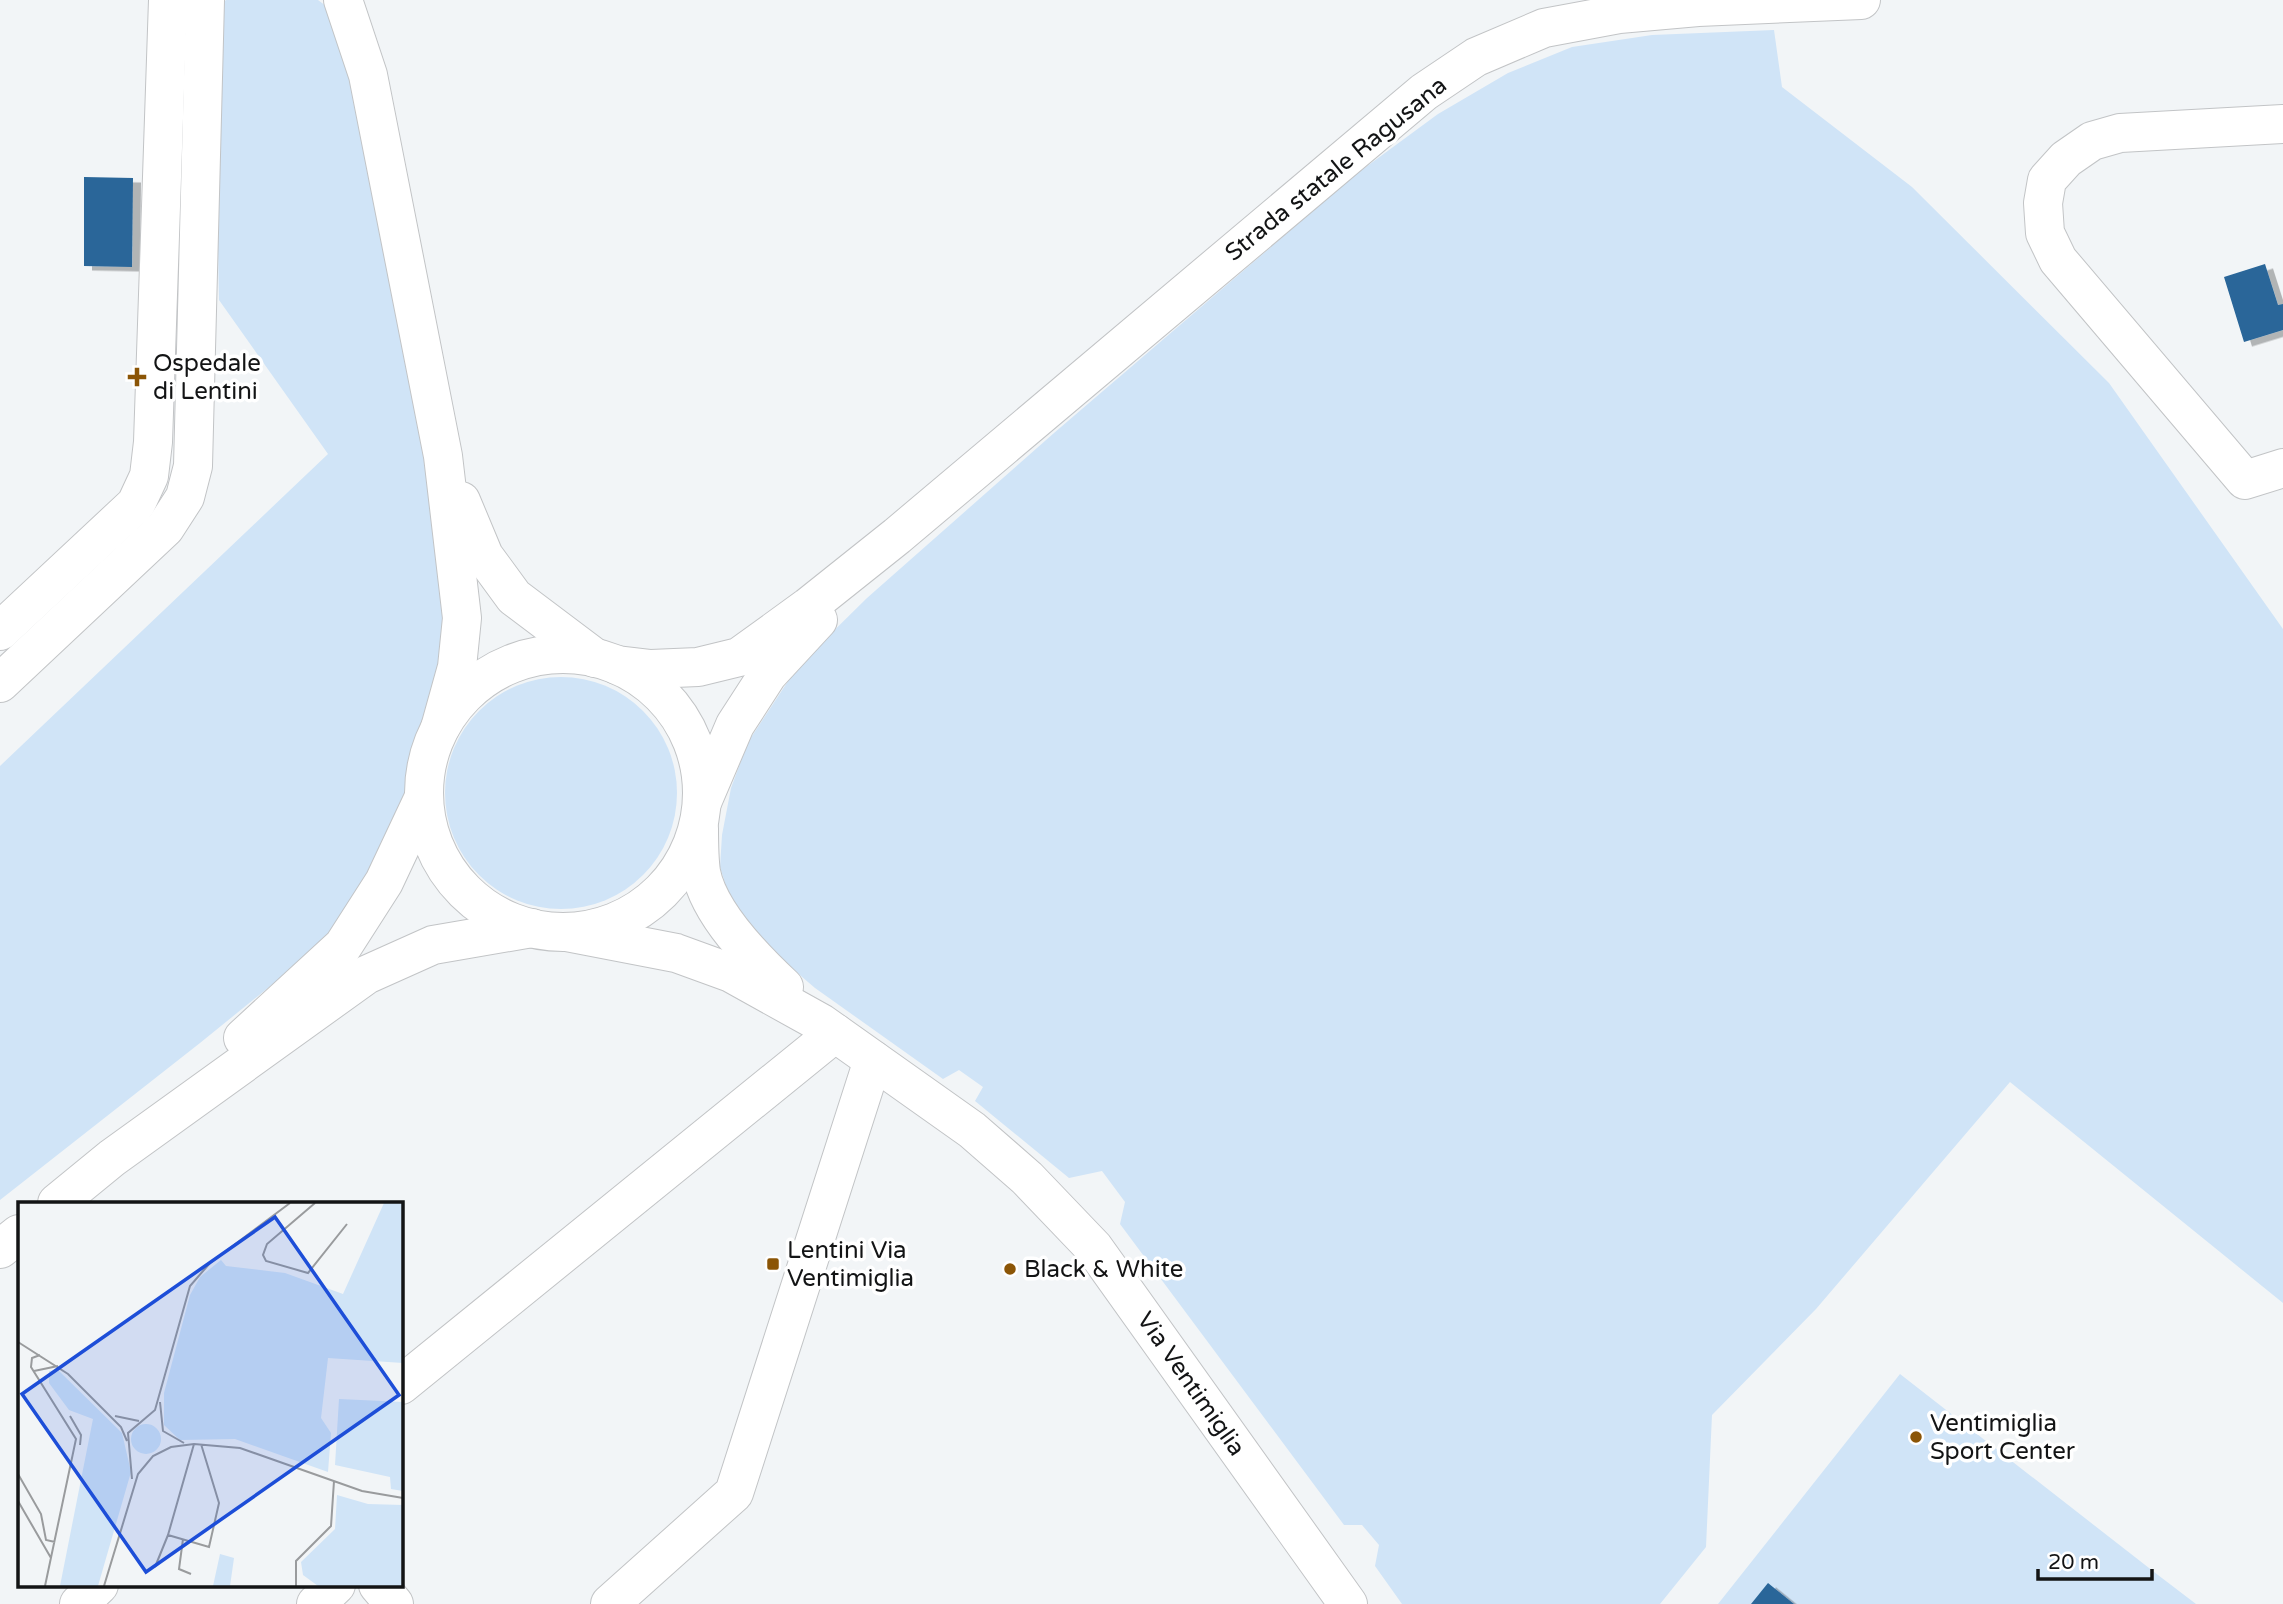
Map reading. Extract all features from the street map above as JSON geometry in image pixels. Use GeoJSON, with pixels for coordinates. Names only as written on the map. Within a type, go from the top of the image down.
{"type":"FeatureCollection","features":[{"type":"Feature","properties":{"kind":"main road"},"geometry":{"type":"LineString","coordinates":[[0,632],[136,504],[149,476],[153,442],[168,0]]}},
{"type":"Feature","properties":{"kind":"main road"},"geometry":{"type":"LineString","coordinates":[[0,683],[165,528],[186,497],[193,466],[205,0]]}},
{"type":"Feature","properties":{"kind":"main road"},"geometry":{"type":"LineString","coordinates":[[343,0],[368,75],[443,456],[461,618],[457,667],[428,761],[424,797],[434,844],[451,876],[468,894],[509,921],[676,953],[731,974],[828,1028]]}},
{"type":"Feature","properties":{"kind":"main road","name":"Strada statale Ragusana"},"geometry":{"type":"LineString","coordinates":[[897,536],[1424,92],[1476,57],[1544,28],[1619,14],[1698,7],[1861,0]]}},
{"type":"Feature","properties":{"kind":"main road"},"geometry":{"type":"LineString","coordinates":[[2283,124],[2120,133],[2092,141],[2066,159],[2047,180],[2043,204],[2045,233],[2057,260],[2245,480],[2283,468]]}},
{"type":"Feature","properties":{"kind":"main road"},"geometry":{"type":"LineString","coordinates":[[443,456],[484,556],[514,597],[606,662],[639,677],[658,692],[681,720],[692,742],[699,766],[701,873],[711,900],[749,955],[828,1028]]}},
{"type":"Feature","properties":{"kind":"main road"},"geometry":{"type":"LineString","coordinates":[[440,728],[469,690],[489,675],[511,664],[546,655],[570,655],[651,669],[698,667],[739,657],[808,607],[897,536]]}},
{"type":"Feature","properties":{"kind":"main road"},"geometry":{"type":"LineString","coordinates":[[112,1158],[366,975],[433,945],[549,930],[591,929],[614,923],[636,912],[656,897],[680,870],[691,848],[700,814],[736,724],[768,674],[897,536]]}},
{"type":"Feature","properties":{"kind":"main road"},"geometry":{"type":"LineString","coordinates":[[58,1202],[112,1158],[343,946],[384,882],[424,797]]}},
{"type":"Feature","properties":{"kind":"main road"},"geometry":{"type":"LineString","coordinates":[[402,1384],[828,1028]]}},
{"type":"Feature","properties":{"kind":"main road","name":"Via Ventimiglia"},"geometry":{"type":"LineString","coordinates":[[828,1028],[972,1130],[1027,1178],[1094,1248],[1348,1604]]}},
{"type":"Feature","properties":{"kind":"main road"},"geometry":{"type":"LineString","coordinates":[[610,1604],[734,1493],[873,1060]]}},
{"type":"Feature","properties":{"kind":"main road"},"geometry":{"type":"LineString","coordinates":[[0,1249],[18,1235]]}},
{"type":"Feature","properties":{"kind":"main road"},"geometry":{"type":"LineString","coordinates":[[79,1604],[98,1586]]}},
{"type":"Feature","properties":{"kind":"main road"},"geometry":{"type":"LineString","coordinates":[[316,1604],[335,1586]]}},
{"type":"Feature","properties":{"kind":"main road"},"geometry":{"type":"LineString","coordinates":[[379,1586],[394,1604]]}},
{"type":"Feature","properties":{"kind":"shaded area"},"geometry":{"type":"Polygon","coordinates":[[[226,0],[318,0],[326,6],[342,47],[428,437],[449,615],[433,698],[418,731],[401,811],[391,841],[332,936],[0,1200],[0,766],[328,454],[219,300],[214,45],[223,3],[226,0]]]}},
{"type":"Feature","properties":{"kind":"shaded area"},"geometry":{"type":"Polygon","coordinates":[[[1774,30],[1782,87],[1912,187],[2109,383],[2283,629],[2283,1303],[2010,1082],[1816,1309],[1712,1415],[1706,1547],[1660,1604],[1402,1604],[1375,1566],[1379,1545],[1362,1525],[1344,1525],[1120,1224],[1125,1202],[1102,1171],[1069,1178],[975,1101],[983,1087],[959,1070],[943,1079],[815,988],[767,947],[729,896],[720,867],[722,835],[731,788],[748,742],[798,666],[867,598],[1054,433],[1355,175],[1438,114],[1508,73],[1572,47],[1652,35],[1774,30]]]}},
{"type":"Feature","properties":{"kind":"shaded area"},"geometry":{"type":"Polygon","coordinates":[[[561,677],[605,686],[643,711],[668,749],[677,793],[668,837],[643,875],[605,900],[561,909],[517,900],[479,875],[454,837],[445,793],[454,749],[479,711],[517,686],[561,677]]]}},
{"type":"Feature","properties":{"kind":"shaded area","name":"Ventimiglia Sport Center"},"geometry":{"type":"Polygon","coordinates":[[[1900,1374],[2158,1575],[2196,1604],[1718,1604],[1900,1374]]]}},
{"type":"Feature","properties":{"kind":"building"},"geometry":{"type":"Polygon","coordinates":[[[84,177],[133,178],[132,267],[84,266],[84,177]]]}},
{"type":"Feature","properties":{"kind":"building"},"geometry":{"type":"Polygon","coordinates":[[[2265,264],[2278,305],[2283,304],[2283,330],[2244,342],[2224,277],[2265,264]]]}},
{"type":"Feature","properties":{"kind":"building"},"geometry":{"type":"Polygon","coordinates":[[[1768,1583],[1794,1604],[1751,1604],[1768,1583]]]}},
{"type":"Feature","properties":{"kind":"place","name":"Ospedale di Lentini"},"geometry":{"type":"Point","coordinates":[137,377]}},
{"type":"Feature","properties":{"kind":"place","name":"Lentini Via Ventimiglia"},"geometry":{"type":"Point","coordinates":[773,1264]}},
{"type":"Feature","properties":{"kind":"place","name":"Black & White"},"geometry":{"type":"Point","coordinates":[1010,1269]}},
{"type":"Feature","properties":{"kind":"place","name":"Ventimiglia Sport Center"},"geometry":{"type":"Point","coordinates":[1916,1437]}}]}
